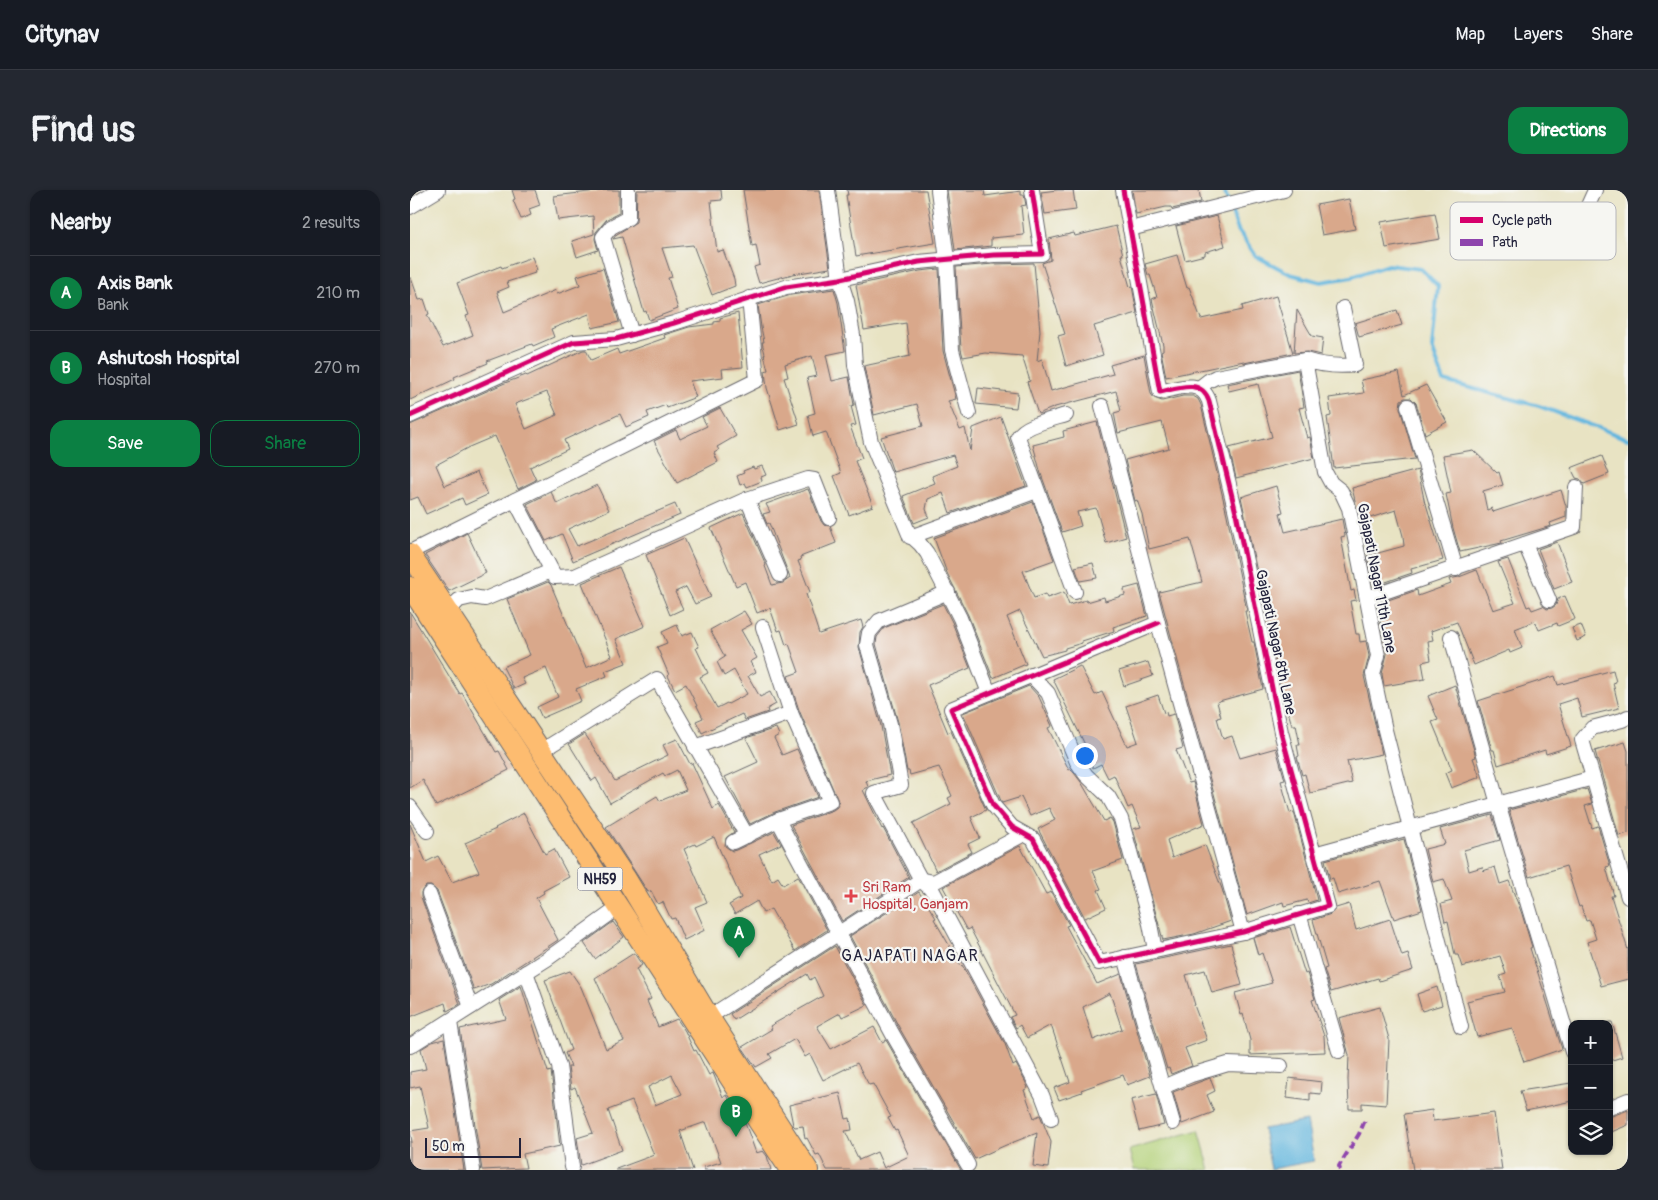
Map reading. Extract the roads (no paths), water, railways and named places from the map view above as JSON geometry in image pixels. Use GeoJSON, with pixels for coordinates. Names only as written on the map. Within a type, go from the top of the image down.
{"type":"FeatureCollection","features":[{"type":"Feature","properties":{"kind":"highway"},"geometry":{"type":"LineString","coordinates":[[410,553],[625,877],[702,1021],[808,1170]]}},
{"type":"Feature","properties":{"kind":"highway","name":"NH59"},"geometry":{"type":"LineString","coordinates":[[413,600],[618,908],[702,1021],[790,1170]]}},
{"type":"Feature","properties":{"kind":"street"},"geometry":{"type":"LineString","coordinates":[[410,206],[438,190]]}},
{"type":"Feature","properties":{"kind":"street"},"geometry":{"type":"LineString","coordinates":[[628,190],[628,218],[611,227],[603,237],[632,335]]}},
{"type":"Feature","properties":{"kind":"street"},"geometry":{"type":"LineString","coordinates":[[828,190],[840,279],[847,301],[853,335],[855,365],[871,442],[910,537],[920,544],[927,553],[948,592],[990,693]]}},
{"type":"Feature","properties":{"kind":"street"},"geometry":{"type":"LineString","coordinates":[[938,190],[947,260],[952,350],[969,413]]}},
{"type":"Feature","properties":{"kind":"street"},"geometry":{"type":"LineString","coordinates":[[410,416],[574,342],[616,339],[632,335],[786,287],[840,279],[919,262],[1042,254],[1032,190]]}},
{"type":"Feature","properties":{"kind":"street"},"geometry":{"type":"LineString","coordinates":[[1123,190],[1160,392],[1188,386],[1198,388],[1208,380],[1216,377],[1305,360],[1328,366],[1355,365],[1343,308]]}},
{"type":"Feature","properties":{"kind":"street"},"geometry":{"type":"LineString","coordinates":[[1130,229],[1284,190]]}},
{"type":"Feature","properties":{"kind":"street"},"geometry":{"type":"LineString","coordinates":[[1590,202],[1595,190]]}},
{"type":"Feature","properties":{"kind":"street"},"geometry":{"type":"LineString","coordinates":[[410,553],[758,380],[749,298]]}},
{"type":"Feature","properties":{"kind":"street","name":"Gajapati Nagar 11th Lane"},"geometry":{"type":"LineString","coordinates":[[1305,360],[1325,472],[1331,483],[1341,491],[1349,508],[1378,656],[1373,674],[1384,730],[1461,1028]]}},
{"type":"Feature","properties":{"kind":"street","name":"Gajapati Nagar 8th Lane"},"geometry":{"type":"LineString","coordinates":[[1198,388],[1204,392],[1209,401],[1236,514],[1281,732],[1328,906],[1300,914]]}},
{"type":"Feature","properties":{"kind":"street"},"geometry":{"type":"LineString","coordinates":[[1102,406],[1158,623],[1243,932]]}},
{"type":"Feature","properties":{"kind":"street"},"geometry":{"type":"LineString","coordinates":[[1408,406],[1456,569]]}},
{"type":"Feature","properties":{"kind":"street"},"geometry":{"type":"LineString","coordinates":[[1066,415],[1027,428],[1019,435],[1019,440],[1075,592]]}},
{"type":"Feature","properties":{"kind":"street"},"geometry":{"type":"LineString","coordinates":[[515,500],[555,576],[575,576],[747,499],[808,479],[814,480],[829,518]]}},
{"type":"Feature","properties":{"kind":"street"},"geometry":{"type":"LineString","coordinates":[[1367,598],[1574,527],[1576,487]]}},
{"type":"Feature","properties":{"kind":"street"},"geometry":{"type":"LineString","coordinates":[[910,537],[1038,491]]}},
{"type":"Feature","properties":{"kind":"street"},"geometry":{"type":"LineString","coordinates":[[747,499],[780,574]]}},
{"type":"Feature","properties":{"kind":"street"},"geometry":{"type":"LineString","coordinates":[[1525,544],[1548,600]]}},
{"type":"Feature","properties":{"kind":"street"},"geometry":{"type":"LineString","coordinates":[[448,611],[459,600],[472,597],[485,599],[551,571]]}},
{"type":"Feature","properties":{"kind":"street"},"geometry":{"type":"LineString","coordinates":[[948,592],[878,621],[869,632],[866,645],[890,724],[901,785],[874,793],[921,880],[933,891],[1042,1094],[1051,1119]]}},
{"type":"Feature","properties":{"kind":"street"},"geometry":{"type":"LineString","coordinates":[[1158,623],[951,709],[993,805],[1012,827],[1033,840],[1099,963],[1243,932],[1300,914],[1338,1050]]}},
{"type":"Feature","properties":{"kind":"street"},"geometry":{"type":"LineString","coordinates":[[734,842],[778,820],[830,802],[791,713],[763,627]]}},
{"type":"Feature","properties":{"kind":"street"},"geometry":{"type":"LineString","coordinates":[[1451,637],[1498,804],[1568,1039]]}},
{"type":"Feature","properties":{"kind":"street"},"geometry":{"type":"LineString","coordinates":[[1031,675],[1048,693],[1077,762],[1086,775],[1108,796],[1121,819],[1150,924],[1155,950]]}},
{"type":"Feature","properties":{"kind":"street"},"geometry":{"type":"LineString","coordinates":[[541,750],[657,679],[747,836]]}},
{"type":"Feature","properties":{"kind":"street"},"geometry":{"type":"LineString","coordinates":[[695,747],[791,713]]}},
{"type":"Feature","properties":{"kind":"street"},"geometry":{"type":"LineString","coordinates":[[1628,716],[1622,720],[1592,728],[1582,740],[1628,897]]}},
{"type":"Feature","properties":{"kind":"street"},"geometry":{"type":"LineString","coordinates":[[1314,854],[1594,778]]}},
{"type":"Feature","properties":{"kind":"street"},"geometry":{"type":"LineString","coordinates":[[410,807],[427,831]]}},
{"type":"Feature","properties":{"kind":"street"},"geometry":{"type":"LineString","coordinates":[[778,820],[910,1065],[968,1165]]}},
{"type":"Feature","properties":{"kind":"street"},"geometry":{"type":"LineString","coordinates":[[702,1021],[921,880],[934,882],[1024,834]]}},
{"type":"Feature","properties":{"kind":"street"},"geometry":{"type":"LineString","coordinates":[[429,894],[471,1007]]}},
{"type":"Feature","properties":{"kind":"street"},"geometry":{"type":"LineString","coordinates":[[410,1046],[526,972],[618,908]]}},
{"type":"Feature","properties":{"kind":"street"},"geometry":{"type":"LineString","coordinates":[[1125,957],[1173,1123]]}},
{"type":"Feature","properties":{"kind":"street"},"geometry":{"type":"LineString","coordinates":[[526,972],[559,1066],[572,1166]]}},
{"type":"Feature","properties":{"kind":"street"},"geometry":{"type":"LineString","coordinates":[[450,1022],[473,1170]]}},
{"type":"Feature","properties":{"kind":"street"},"geometry":{"type":"LineString","coordinates":[[1163,1087],[1191,1075],[1228,1064],[1281,1066]]}},
{"type":"Feature","properties":{"kind":"street"},"geometry":{"type":"LineString","coordinates":[[1613,1106],[1628,1100]]}},
{"type":"Feature","properties":{"kind":"water"},"geometry":{"type":"Polygon","coordinates":[[[1307,1121],[1314,1161],[1271,1169],[1263,1129],[1307,1121]]]}},
{"type":"Feature","properties":{"kind":"waterway"},"geometry":{"type":"LineString","coordinates":[[1224,190],[1238,230],[1256,256],[1290,274],[1321,282],[1352,277],[1388,265],[1421,269],[1438,286],[1432,348],[1444,381],[1539,406],[1628,439]]}},
{"type":"Feature","properties":{"kind":"place","name":"Sri Ram Hospital, Ganjam"},"geometry":{"type":"Point","coordinates":[851,896]}},
{"type":"Feature","properties":{"kind":"place","name":"Axis Bank"},"geometry":{"type":"Point","coordinates":[739,958]}},
{"type":"Feature","properties":{"kind":"place","name":"Ashutosh Hospital"},"geometry":{"type":"Point","coordinates":[736,1137]}},
{"type":"Feature","properties":{"kind":"district","name":"GAJAPATI NAGAR"},"geometry":{"type":"Point","coordinates":[910,955]}}]}
